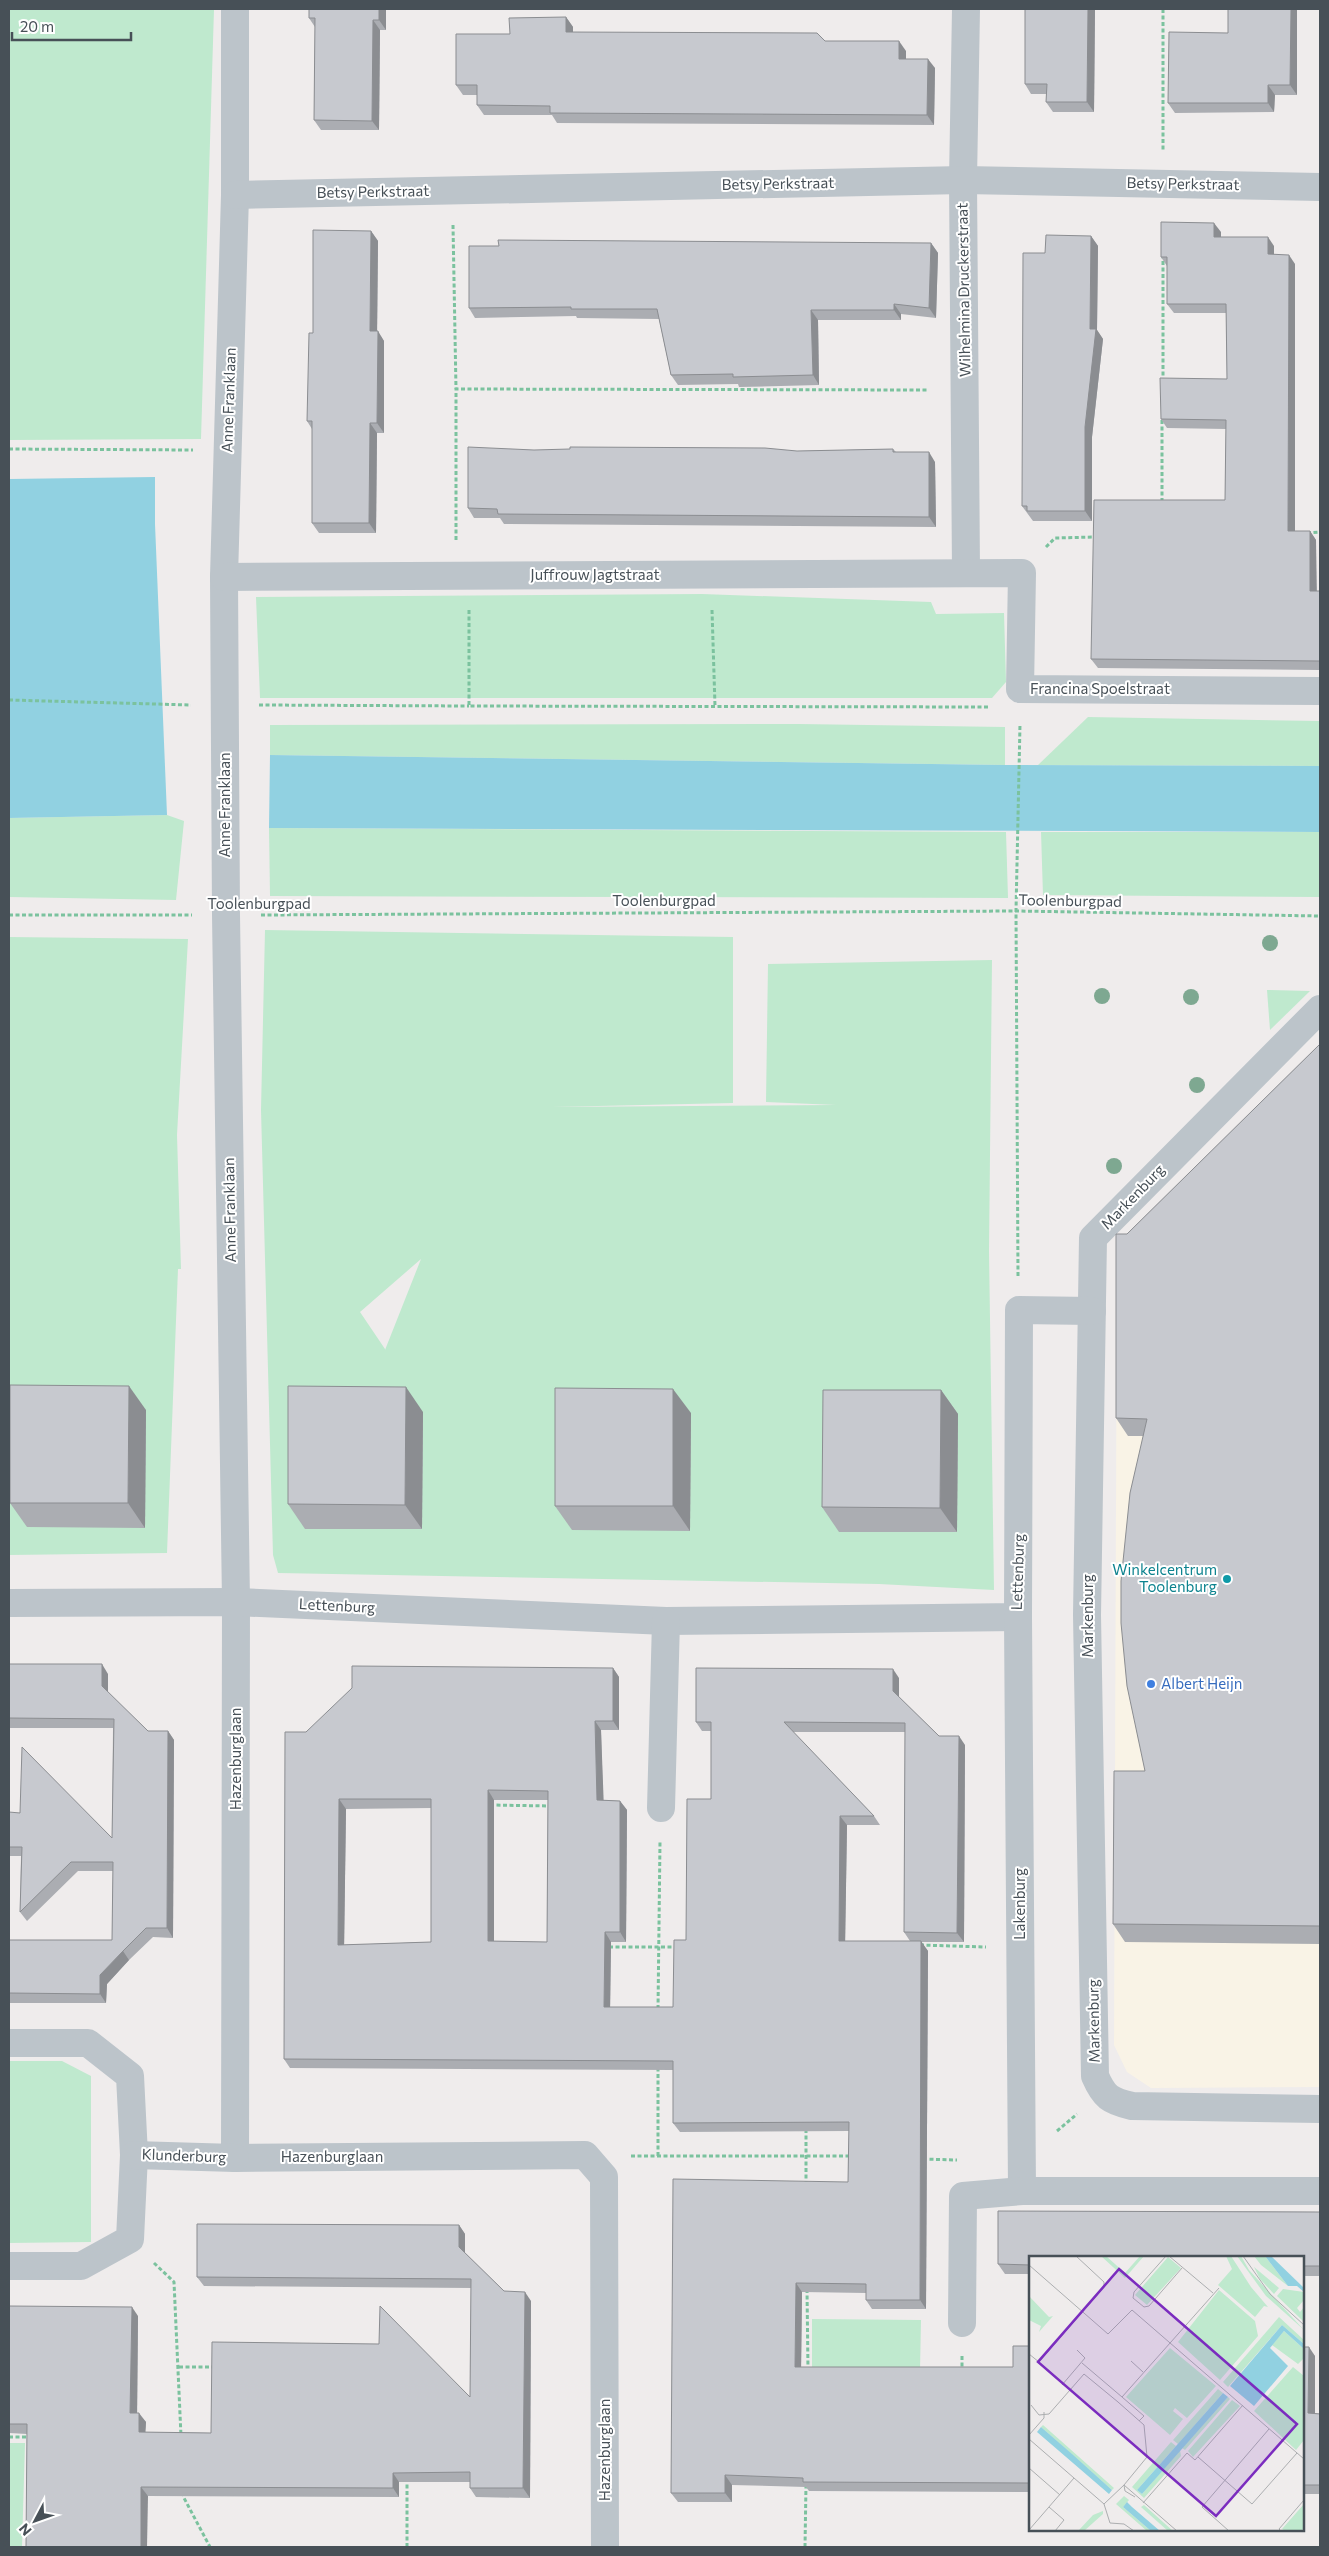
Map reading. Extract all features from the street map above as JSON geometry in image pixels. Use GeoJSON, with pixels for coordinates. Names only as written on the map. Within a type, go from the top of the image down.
{"type":"FeatureCollection","features":[{"type":"Feature","properties":{"kind":"street","name":"Anne Franklaan"},"geometry":{"type":"LineString","coordinates":[[235,9],[235,196],[224,577],[226,915],[236,1602]]}},
{"type":"Feature","properties":{"kind":"street","name":"Wilhelmina Druckerstraat"},"geometry":{"type":"LineString","coordinates":[[966,9],[962,180],[966,572]]}},
{"type":"Feature","properties":{"kind":"street","name":"Betsy Perkstraat"},"geometry":{"type":"LineString","coordinates":[[235,196],[962,180],[1320,187]]}},
{"type":"Feature","properties":{"kind":"street","name":"Juffrouw Jagtstraat"},"geometry":{"type":"LineString","coordinates":[[224,577],[966,572]]}},
{"type":"Feature","properties":{"kind":"street"},"geometry":{"type":"LineString","coordinates":[[966,572],[1022,574]]}},
{"type":"Feature","properties":{"kind":"street","name":"Francina Spoelstraat"},"geometry":{"type":"LineString","coordinates":[[1022,574],[1020,689],[1320,691]]}},
{"type":"Feature","properties":{"kind":"street","name":"Markenburg"},"geometry":{"type":"LineString","coordinates":[[1102,2093],[1095,2076],[1088,1645],[1093,1238],[1320,1009]]}},
{"type":"Feature","properties":{"kind":"street"},"geometry":{"type":"LineString","coordinates":[[1019,1310],[1092,1311]]}},
{"type":"Feature","properties":{"kind":"street","name":"Lettenburg"},"geometry":{"type":"LineString","coordinates":[[9,1603],[236,1602],[666,1621],[1018,1617],[1019,1310]]}},
{"type":"Feature","properties":{"kind":"street","name":"Hazenburglaan"},"geometry":{"type":"LineString","coordinates":[[236,1602],[235,2158],[585,2155],[604,2177],[605,2547]]}},
{"type":"Feature","properties":{"kind":"street","name":"Lakenburg"},"geometry":{"type":"LineString","coordinates":[[1018,1617],[1022,2191]]}},
{"type":"Feature","properties":{"kind":"street"},"geometry":{"type":"LineString","coordinates":[[661,1808],[666,1621]]}},
{"type":"Feature","properties":{"kind":"street","name":"Klunderburg"},"geometry":{"type":"LineString","coordinates":[[9,2044],[88,2043],[130,2076],[134,2155],[130,2239]]}},
{"type":"Feature","properties":{"kind":"street"},"geometry":{"type":"LineString","coordinates":[[1102,2093],[1116,2102],[1132,2106],[1320,2109]]}},
{"type":"Feature","properties":{"kind":"street","name":"Klunderburg"},"geometry":{"type":"LineString","coordinates":[[134,2155],[235,2158]]}},
{"type":"Feature","properties":{"kind":"street"},"geometry":{"type":"LineString","coordinates":[[962,2323],[963,2196],[1022,2191],[1320,2191]]}},
{"type":"Feature","properties":{"kind":"street"},"geometry":{"type":"LineString","coordinates":[[9,2266],[81,2266],[130,2239]]}},
{"type":"Feature","properties":{"kind":"path"},"geometry":{"type":"LineString","coordinates":[[1163,9],[1163,184]]}},
{"type":"Feature","properties":{"kind":"path"},"geometry":{"type":"LineString","coordinates":[[453,191],[456,389],[462,576],[470,706]]}},
{"type":"Feature","properties":{"kind":"path"},"geometry":{"type":"LineString","coordinates":[[1162,389],[1163,252]]}},
{"type":"Feature","properties":{"kind":"path"},"geometry":{"type":"LineString","coordinates":[[456,389],[965,390]]}},
{"type":"Feature","properties":{"kind":"path"},"geometry":{"type":"LineString","coordinates":[[1162,408],[1162,506]]}},
{"type":"Feature","properties":{"kind":"path"},"geometry":{"type":"LineString","coordinates":[[9,449],[228,451]]}},
{"type":"Feature","properties":{"kind":"path"},"geometry":{"type":"LineString","coordinates":[[1300,533],[1320,532]]}},
{"type":"Feature","properties":{"kind":"path"},"geometry":{"type":"LineString","coordinates":[[1022,574],[1055,538],[1104,537]]}},
{"type":"Feature","properties":{"kind":"path"},"geometry":{"type":"LineString","coordinates":[[711,574],[715,706]]}},
{"type":"Feature","properties":{"kind":"path"},"geometry":{"type":"LineString","coordinates":[[9,700],[225,705],[995,707],[1020,689]]}},
{"type":"Feature","properties":{"kind":"path"},"geometry":{"type":"LineString","coordinates":[[1019,1310],[1016,911],[1020,740]]}},
{"type":"Feature","properties":{"kind":"path","name":"Toolenburgpad"},"geometry":{"type":"LineString","coordinates":[[9,915],[1016,911],[1320,916]]}},
{"type":"Feature","properties":{"kind":"path"},"geometry":{"type":"LineString","coordinates":[[658,2017],[661,1808]]}},
{"type":"Feature","properties":{"kind":"path"},"geometry":{"type":"LineString","coordinates":[[914,1945],[1021,1948]]}},
{"type":"Feature","properties":{"kind":"path"},"geometry":{"type":"LineString","coordinates":[[599,1947],[678,1947]]}},
{"type":"Feature","properties":{"kind":"path"},"geometry":{"type":"LineString","coordinates":[[658,2056],[658,2156]]}},
{"type":"Feature","properties":{"kind":"path"},"geometry":{"type":"LineString","coordinates":[[1021,2162],[1102,2093]]}},
{"type":"Feature","properties":{"kind":"path"},"geometry":{"type":"LineString","coordinates":[[806,2126],[806,2194]]}},
{"type":"Feature","properties":{"kind":"path"},"geometry":{"type":"LineString","coordinates":[[585,2155],[855,2156]]}},
{"type":"Feature","properties":{"kind":"path"},"geometry":{"type":"LineString","coordinates":[[913,2158],[962,2160]]}},
{"type":"Feature","properties":{"kind":"path"},"geometry":{"type":"LineString","coordinates":[[130,2239],[174,2282],[181,2438],[171,2438]]}},
{"type":"Feature","properties":{"kind":"path"},"geometry":{"type":"LineString","coordinates":[[807,2282],[808,2371],[817,2371]]}},
{"type":"Feature","properties":{"kind":"path"},"geometry":{"type":"LineString","coordinates":[[179,2367],[218,2368]]}},
{"type":"Feature","properties":{"kind":"path"},"geometry":{"type":"LineString","coordinates":[[9,2437],[37,2437]]}},
{"type":"Feature","properties":{"kind":"path"},"geometry":{"type":"LineString","coordinates":[[406,2547],[407,2469]]}},
{"type":"Feature","properties":{"kind":"path"},"geometry":{"type":"LineString","coordinates":[[805,2547],[806,2479]]}},
{"type":"Feature","properties":{"kind":"path"},"geometry":{"type":"LineString","coordinates":[[183,2489],[184,2498],[210,2547]]}},
{"type":"Feature","properties":{"kind":"shaded area","name":"Winkelcentrum Toolenburg"},"geometry":{"type":"Polygon","coordinates":[[[1320,1047],[1320,2087],[1151,2088],[1127,2072],[1114,2045],[1117,1244],[1320,1047]]]}},
{"type":"Feature","properties":{"kind":"green space"},"geometry":{"type":"Polygon","coordinates":[[[9,9],[214,9],[201,439],[9,440],[9,9]]]}},
{"type":"Feature","properties":{"kind":"green space"},"geometry":{"type":"Polygon","coordinates":[[[702,594],[931,602],[936,614],[1004,613],[1006,682],[992,698],[260,698],[256,597],[702,594]]]}},
{"type":"Feature","properties":{"kind":"green space"},"geometry":{"type":"Polygon","coordinates":[[[1088,717],[1320,721],[1320,766],[1038,765],[1088,717]]]}},
{"type":"Feature","properties":{"kind":"green space"},"geometry":{"type":"Polygon","coordinates":[[[799,724],[1005,727],[1005,765],[270,755],[270,725],[799,724]]]}},
{"type":"Feature","properties":{"kind":"green space"},"geometry":{"type":"Polygon","coordinates":[[[167,815],[184,821],[176,900],[9,897],[9,818],[167,815]]]}},
{"type":"Feature","properties":{"kind":"green space"},"geometry":{"type":"Polygon","coordinates":[[[269,828],[1006,832],[1008,898],[270,896],[269,828]]]}},
{"type":"Feature","properties":{"kind":"green space"},"geometry":{"type":"Polygon","coordinates":[[[1041,832],[1320,832],[1320,897],[1043,895],[1041,832]]]}},
{"type":"Feature","properties":{"kind":"green space"},"geometry":{"type":"Polygon","coordinates":[[[265,930],[733,937],[733,1103],[552,1107],[836,1105],[766,1102],[768,964],[992,960],[989,1251],[994,1590],[879,1584],[278,1573],[273,1555],[261,1110],[265,930]],[[421,1259],[360,1312],[385,1350],[421,1259]]]}},
{"type":"Feature","properties":{"kind":"green space"},"geometry":{"type":"Polygon","coordinates":[[[9,937],[188,939],[177,1135],[181,1269],[178,1269],[167,1553],[9,1555],[9,937]]]}},
{"type":"Feature","properties":{"kind":"green space"},"geometry":{"type":"Polygon","coordinates":[[[1267,990],[1310,991],[1270,1030],[1267,990]]]}},
{"type":"Feature","properties":{"kind":"green space"},"geometry":{"type":"Polygon","coordinates":[[[9,2061],[62,2061],[91,2076],[91,2242],[9,2243],[9,2061]]]}},
{"type":"Feature","properties":{"kind":"green space"},"geometry":{"type":"Polygon","coordinates":[[[812,2319],[921,2320],[920,2370],[812,2368],[812,2319]]]}},
{"type":"Feature","properties":{"kind":"green space"},"geometry":{"type":"Polygon","coordinates":[[[9,2443],[25,2443],[22,2547],[9,2547],[9,2443]]]}},
{"type":"Feature","properties":{"kind":"water"},"geometry":{"type":"Polygon","coordinates":[[[155,477],[155,524],[167,815],[9,818],[9,479],[155,477]]]}},
{"type":"Feature","properties":{"kind":"water"},"geometry":{"type":"Polygon","coordinates":[[[270,755],[1005,765],[1320,766],[1320,832],[269,828],[270,755]]]}},
{"type":"Feature","properties":{"kind":"building"},"geometry":{"type":"Polygon","coordinates":[[[309,9],[379,9],[379,20],[373,20],[372,121],[314,120],[315,18],[309,18],[309,9]]]}},
{"type":"Feature","properties":{"kind":"building"},"geometry":{"type":"Polygon","coordinates":[[[1025,9],[1088,9],[1087,102],[1046,102],[1047,84],[1025,84],[1025,9]]]}},
{"type":"Feature","properties":{"kind":"building"},"geometry":{"type":"Polygon","coordinates":[[[1228,9],[1291,9],[1290,85],[1268,85],[1268,103],[1168,103],[1169,32],[1228,33],[1228,9]]]}},
{"type":"Feature","properties":{"kind":"building"},"geometry":{"type":"Polygon","coordinates":[[[566,17],[566,32],[817,33],[825,41],[899,41],[899,59],[928,59],[927,115],[550,113],[550,106],[477,105],[477,85],[456,85],[456,34],[510,34],[509,18],[566,17]]]}},
{"type":"Feature","properties":{"kind":"building"},"geometry":{"type":"Polygon","coordinates":[[[1161,222],[1214,223],[1214,237],[1268,237],[1268,254],[1289,255],[1288,531],[1310,531],[1310,591],[1320,591],[1320,661],[1091,659],[1094,500],[1225,500],[1226,420],[1161,419],[1160,378],[1227,379],[1226,304],[1167,304],[1167,257],[1161,257],[1161,222]]]}},
{"type":"Feature","properties":{"kind":"building"},"geometry":{"type":"Polygon","coordinates":[[[313,230],[371,231],[370,331],[378,331],[377,423],[370,423],[369,523],[312,523],[312,421],[307,421],[309,333],[313,333],[313,230]]]}},
{"type":"Feature","properties":{"kind":"building"},"geometry":{"type":"Polygon","coordinates":[[[1046,235],[1091,236],[1090,329],[1096,329],[1085,427],[1085,511],[1027,511],[1027,506],[1022,506],[1023,253],[1045,253],[1046,235]]]}},
{"type":"Feature","properties":{"kind":"building"},"geometry":{"type":"Polygon","coordinates":[[[498,240],[931,243],[929,308],[894,304],[894,310],[811,310],[813,375],[733,377],[733,374],[671,375],[657,309],[571,309],[571,307],[469,308],[469,246],[499,246],[498,240]]]}},
{"type":"Feature","properties":{"kind":"building"},"geometry":{"type":"Polygon","coordinates":[[[468,447],[534,450],[570,449],[570,447],[765,448],[797,451],[893,449],[893,452],[929,452],[929,517],[498,514],[497,509],[468,508],[468,447]]]}},
{"type":"Feature","properties":{"kind":"building","name":"Winkelcentrum Toolenburg"},"geometry":{"type":"Polygon","coordinates":[[[1320,1044],[1320,1926],[1113,1924],[1114,1771],[1145,1771],[1127,1686],[1121,1623],[1121,1581],[1130,1493],[1147,1419],[1116,1418],[1116,1234],[1127,1234],[1320,1044]]]}},
{"type":"Feature","properties":{"kind":"building"},"geometry":{"type":"Polygon","coordinates":[[[10,1385],[129,1386],[128,1503],[10,1503],[10,1385]]]}},
{"type":"Feature","properties":{"kind":"building"},"geometry":{"type":"Polygon","coordinates":[[[288,1386],[406,1387],[405,1505],[288,1504],[288,1386]]]}},
{"type":"Feature","properties":{"kind":"building"},"geometry":{"type":"Polygon","coordinates":[[[555,1388],[673,1389],[673,1506],[555,1506],[555,1388]]]}},
{"type":"Feature","properties":{"kind":"building"},"geometry":{"type":"Polygon","coordinates":[[[823,1390],[941,1390],[940,1508],[822,1507],[823,1390]]]}},
{"type":"Feature","properties":{"kind":"building"},"geometry":{"type":"Polygon","coordinates":[[[9,1664],[102,1664],[102,1686],[148,1731],[168,1731],[167,1928],[146,1928],[100,1975],[100,1994],[9,1993],[9,1940],[112,1940],[113,1862],[71,1862],[20,1912],[22,1847],[9,1847],[9,1812],[20,1813],[22,1747],[112,1838],[114,1719],[9,1718],[9,1664]]]}},
{"type":"Feature","properties":{"kind":"building"},"geometry":{"type":"Polygon","coordinates":[[[352,1666],[613,1668],[613,1721],[595,1721],[597,1800],[620,1801],[620,1932],[605,1932],[604,2007],[673,2007],[674,1940],[686,1940],[687,1799],[711,1799],[711,1722],[696,1722],[696,1668],[893,1669],[893,1691],[939,1736],[959,1736],[957,1933],[904,1932],[905,1723],[784,1722],[874,1816],[840,1816],[839,1941],[921,1941],[920,2300],[866,2300],[866,2284],[796,2283],[795,2367],[1013,2367],[1013,2346],[1029,2346],[1029,2483],[803,2482],[803,2478],[725,2475],[725,2493],[671,2493],[673,2179],[848,2182],[849,2122],[673,2123],[673,2061],[284,2059],[285,1732],[306,1732],[352,1688],[352,1666]],[[488,1790],[488,1941],[547,1942],[548,1791],[488,1790]],[[339,1799],[338,1945],[431,1942],[431,1799],[339,1799]]]}},
{"type":"Feature","properties":{"kind":"building"},"geometry":{"type":"Polygon","coordinates":[[[998,2211],[1320,2212],[1320,2266],[1304,2266],[1304,2256],[1029,2256],[1029,2265],[998,2264],[998,2211]]]}},
{"type":"Feature","properties":{"kind":"building"},"geometry":{"type":"Polygon","coordinates":[[[197,2224],[459,2225],[459,2247],[504,2291],[525,2292],[523,2488],[470,2488],[470,2472],[393,2473],[393,2488],[141,2487],[141,2547],[26,2547],[27,2424],[9,2424],[9,2306],[132,2307],[130,2413],[139,2413],[139,2432],[211,2433],[212,2342],[379,2344],[380,2306],[470,2397],[471,2279],[197,2277],[197,2224]]]}},
{"type":"Feature","properties":{"kind":"building"},"geometry":{"type":"Polygon","coordinates":[[[1304,2347],[1309,2347],[1308,2413],[1320,2414],[1320,2485],[1304,2485],[1304,2347]]]}},
{"type":"Feature","properties":{"kind":"place","name":"Winkelcentrum Toolenburg"},"geometry":{"type":"Point","coordinates":[1227,1579]}},
{"type":"Feature","properties":{"kind":"place","name":"Albert Heijn"},"geometry":{"type":"Point","coordinates":[1151,1684]}}]}
